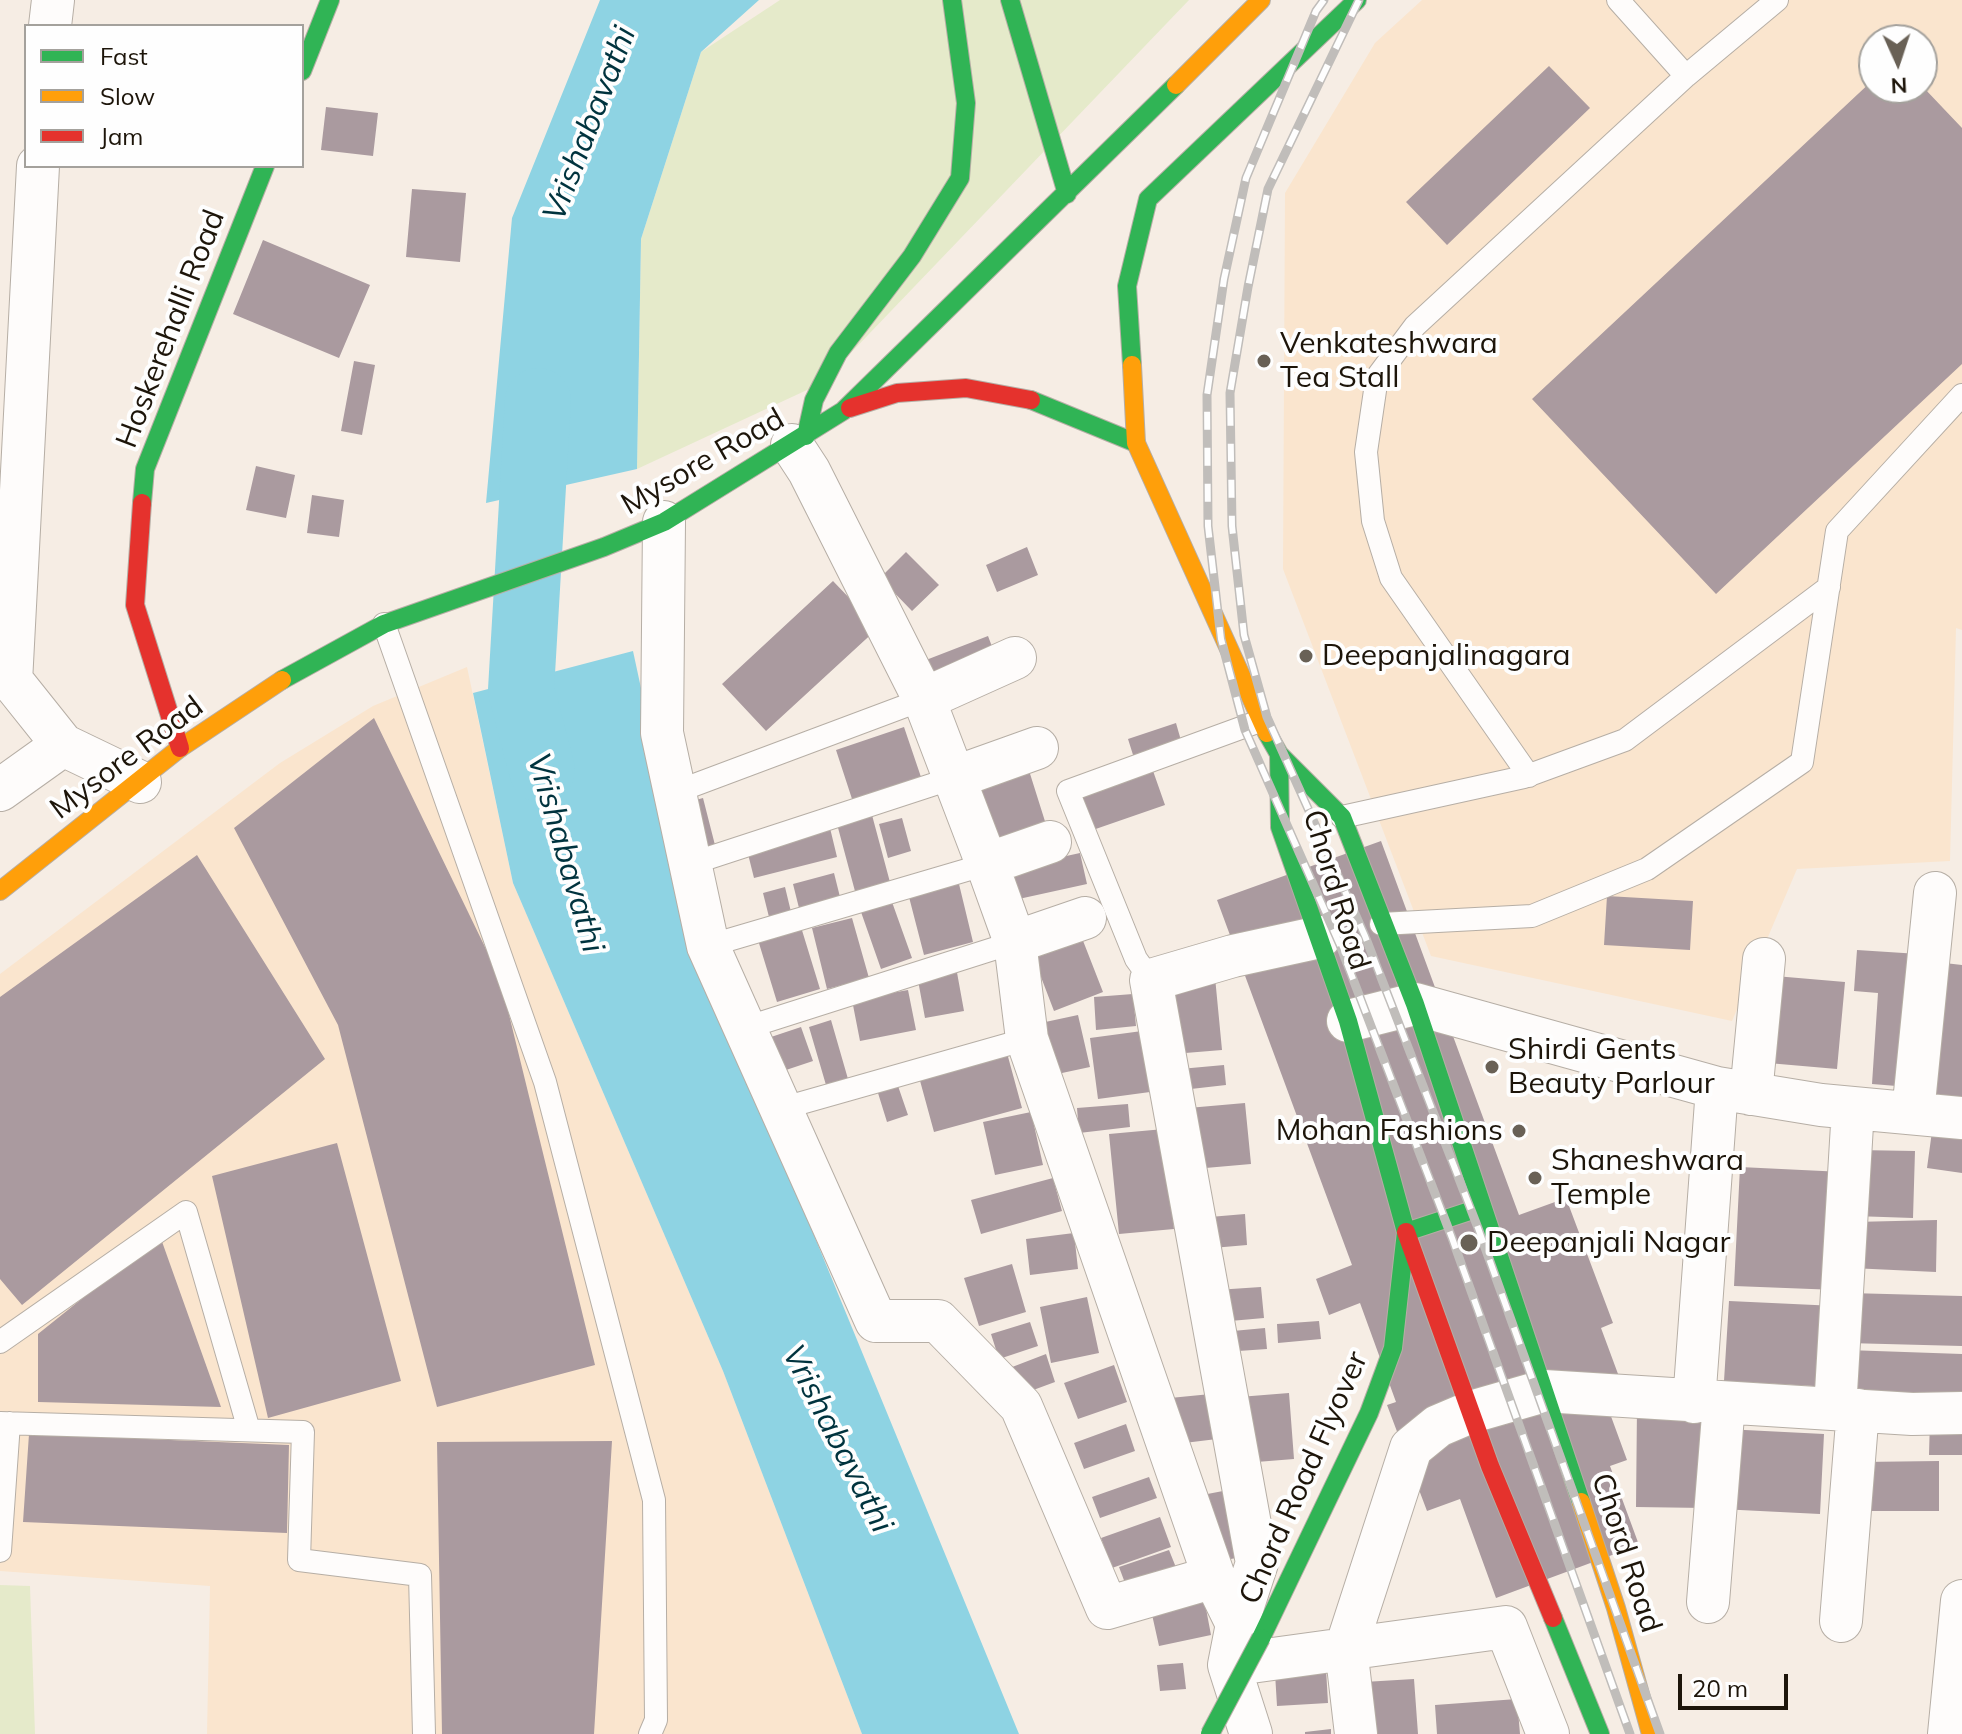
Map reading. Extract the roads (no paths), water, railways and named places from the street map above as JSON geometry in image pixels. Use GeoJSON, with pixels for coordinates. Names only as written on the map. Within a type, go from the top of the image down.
{"type":"FeatureCollection","features":[{"type":"Feature","properties":{"kind":"main road"},"geometry":{"type":"LineString","coordinates":[[304,66],[330,0]]}},
{"type":"Feature","properties":{"kind":"main road"},"geometry":{"type":"LineString","coordinates":[[799,440],[814,400],[838,353],[912,256],[960,178],[966,103],[952,0]]}},
{"type":"Feature","properties":{"kind":"main road"},"geometry":{"type":"LineString","coordinates":[[1010,0],[1067,194]]}},
{"type":"Feature","properties":{"kind":"main road","name":"Mysore Road"},"geometry":{"type":"LineString","coordinates":[[0,891],[180,748],[276,683],[391,622],[604,547],[664,522],[843,411],[1261,0]]}},
{"type":"Feature","properties":{"kind":"main road"},"geometry":{"type":"LineString","coordinates":[[843,411],[897,393],[966,388],[1030,400],[1136,443],[1127,286],[1148,199],[1357,0]]}},
{"type":"Feature","properties":{"kind":"main road","name":"Hoskerehalli Road"},"geometry":{"type":"LineString","coordinates":[[180,748],[135,605],[145,469],[264,168]]}},
{"type":"Feature","properties":{"kind":"main road","name":"Chord Road"},"geometry":{"type":"LineString","coordinates":[[1136,443],[1260,721],[1279,754],[1280,827],[1348,1021],[1406,1232],[1471,1412],[1568,1630],[1600,1734]]}},
{"type":"Feature","properties":{"kind":"main road"},"geometry":{"type":"LineString","coordinates":[[1279,754],[1342,817]]}},
{"type":"Feature","properties":{"kind":"main road","name":"Chord Road"},"geometry":{"type":"LineString","coordinates":[[1342,817],[1381,924],[1415,1004],[1544,1391],[1609,1612],[1651,1734]]}},
{"type":"Feature","properties":{"kind":"main road"},"geometry":{"type":"LineString","coordinates":[[1406,1232],[1482,1207]]}},
{"type":"Feature","properties":{"kind":"main road","name":"Chord Road Flyover"},"geometry":{"type":"LineString","coordinates":[[1210,1734],[1249,1631],[1369,1413],[1393,1348],[1406,1232]]}},
{"type":"Feature","properties":{"kind":"street"},"geometry":{"type":"LineString","coordinates":[[50,24],[53,0]]}},
{"type":"Feature","properties":{"kind":"street"},"geometry":{"type":"LineString","coordinates":[[38,168],[6,674],[63,745],[140,782]]}},
{"type":"Feature","properties":{"kind":"street"},"geometry":{"type":"LineString","coordinates":[[799,440],[809,471],[924,699],[987,864],[1015,942],[1027,1039],[1214,1577],[1249,1631]]}},
{"type":"Feature","properties":{"kind":"street"},"geometry":{"type":"LineString","coordinates":[[664,522],[662,733],[708,946],[876,1321],[938,1321],[1021,1406],[1107,1608],[1214,1577]]}},
{"type":"Feature","properties":{"kind":"street"},"geometry":{"type":"LineString","coordinates":[[924,699],[1015,658]]}},
{"type":"Feature","properties":{"kind":"street"},"geometry":{"type":"LineString","coordinates":[[0,790],[63,745]]}},
{"type":"Feature","properties":{"kind":"street"},"geometry":{"type":"LineString","coordinates":[[953,778],[1037,748]]}},
{"type":"Feature","properties":{"kind":"street"},"geometry":{"type":"LineString","coordinates":[[987,864],[1050,842]]}},
{"type":"Feature","properties":{"kind":"street"},"geometry":{"type":"LineString","coordinates":[[1913,1113],[1935,893]]}},
{"type":"Feature","properties":{"kind":"street"},"geometry":{"type":"LineString","coordinates":[[1015,942],[1085,918]]}},
{"type":"Feature","properties":{"kind":"street"},"geometry":{"type":"LineString","coordinates":[[1251,1734],[1229,1665],[1249,1631],[1257,1563],[1151,980],[1233,956],[1320,937]]}},
{"type":"Feature","properties":{"kind":"street"},"geometry":{"type":"LineString","coordinates":[[1708,1602],[1709,1403],[1734,1091],[1764,959]]}},
{"type":"Feature","properties":{"kind":"street"},"geometry":{"type":"LineString","coordinates":[[1348,1021],[1415,1004],[1734,1091],[1853,1108],[1962,1118]]}},
{"type":"Feature","properties":{"kind":"street"},"geometry":{"type":"LineString","coordinates":[[1841,1621],[1853,1108]]}},
{"type":"Feature","properties":{"kind":"street"},"geometry":{"type":"LineString","coordinates":[[1356,1734],[1346,1648],[1411,1448],[1438,1426],[1471,1412],[1544,1391],[1709,1403],[1962,1413]]}},
{"type":"Feature","properties":{"kind":"street"},"geometry":{"type":"LineString","coordinates":[[1949,1734],[1962,1601]]}},
{"type":"Feature","properties":{"kind":"street"},"geometry":{"type":"LineString","coordinates":[[1229,1665],[1506,1627],[1548,1734]]}},
{"type":"Feature","properties":{"kind":"lane"},"geometry":{"type":"LineString","coordinates":[[1618,0],[1686,76]]}},
{"type":"Feature","properties":{"kind":"lane"},"geometry":{"type":"LineString","coordinates":[[1529,776],[1391,578],[1373,521],[1366,452],[1377,377],[1415,326],[1686,76],[1777,0]]}},
{"type":"Feature","properties":{"kind":"lane"},"geometry":{"type":"LineString","coordinates":[[1381,924],[1532,916],[1647,869],[1802,762],[1837,531],[1962,395]]}},
{"type":"Feature","properties":{"kind":"lane"},"geometry":{"type":"LineString","coordinates":[[1342,817],[1529,776],[1625,740],[1829,587]]}},
{"type":"Feature","properties":{"kind":"lane"},"geometry":{"type":"LineString","coordinates":[[391,622],[545,1082],[654,1500],[656,1720],[650,1734]]}},
{"type":"Feature","properties":{"kind":"lane"},"geometry":{"type":"LineString","coordinates":[[673,793],[924,699]]}},
{"type":"Feature","properties":{"kind":"lane"},"geometry":{"type":"LineString","coordinates":[[1151,980],[1136,959],[1068,791],[1260,721]]}},
{"type":"Feature","properties":{"kind":"lane"},"geometry":{"type":"LineString","coordinates":[[690,864],[953,778]]}},
{"type":"Feature","properties":{"kind":"lane"},"geometry":{"type":"LineString","coordinates":[[708,946],[987,864]]}},
{"type":"Feature","properties":{"kind":"lane"},"geometry":{"type":"LineString","coordinates":[[745,1028],[1015,942]]}},
{"type":"Feature","properties":{"kind":"lane"},"geometry":{"type":"LineString","coordinates":[[780,1109],[1027,1039]]}},
{"type":"Feature","properties":{"kind":"lane"},"geometry":{"type":"LineString","coordinates":[[0,1342],[186,1212],[249,1430]]}},
{"type":"Feature","properties":{"kind":"lane"},"geometry":{"type":"LineString","coordinates":[[0,1551],[5,1423],[303,1432],[299,1560],[420,1575],[424,1734]]}},
{"type":"Feature","properties":{"kind":"water"},"geometry":{"type":"Polygon","coordinates":[[[600,0],[759,0],[701,52],[641,239],[637,469],[486,503],[512,218],[600,0]]]}},
{"type":"Feature","properties":{"kind":"water"},"geometry":{"type":"Polygon","coordinates":[[[633,651],[698,953],[1019,1734],[862,1734],[723,1371],[513,883],[473,693],[633,651]]]}},
{"type":"Feature","properties":{"kind":"waterway","name":"Vrishabavathi"},"geometry":{"type":"LineString","coordinates":[[538,401],[521,690],[542,770]]}},
{"type":"Feature","properties":{"kind":"railway"},"geometry":{"type":"LineString","coordinates":[[1324,0],[1316,11],[1246,178],[1224,279],[1207,395],[1208,526],[1221,639],[1245,730],[1340,945],[1452,1238],[1630,1734]]}},
{"type":"Feature","properties":{"kind":"railway"},"geometry":{"type":"LineString","coordinates":[[1359,0],[1268,189],[1248,287],[1230,393],[1232,526],[1244,635],[1267,717],[1365,936],[1478,1228],[1660,1734]]}},
{"type":"Feature","properties":{"kind":"place","name":"Venkateshwara Tea Stall"},"geometry":{"type":"Point","coordinates":[1264,361]}},
{"type":"Feature","properties":{"kind":"place","name":"Deepanjalinagara"},"geometry":{"type":"Point","coordinates":[1306,656]}},
{"type":"Feature","properties":{"kind":"place","name":"Shirdi Gents Beauty Parlour"},"geometry":{"type":"Point","coordinates":[1492,1067]}},
{"type":"Feature","properties":{"kind":"place","name":"Mohan Fashions"},"geometry":{"type":"Point","coordinates":[1519,1131]}},
{"type":"Feature","properties":{"kind":"place","name":"Shaneshwara Temple"},"geometry":{"type":"Point","coordinates":[1535,1178]}},
{"type":"Feature","properties":{"kind":"place","name":"Deepanjali Nagar"},"geometry":{"type":"Point","coordinates":[1469,1243]}}]}
